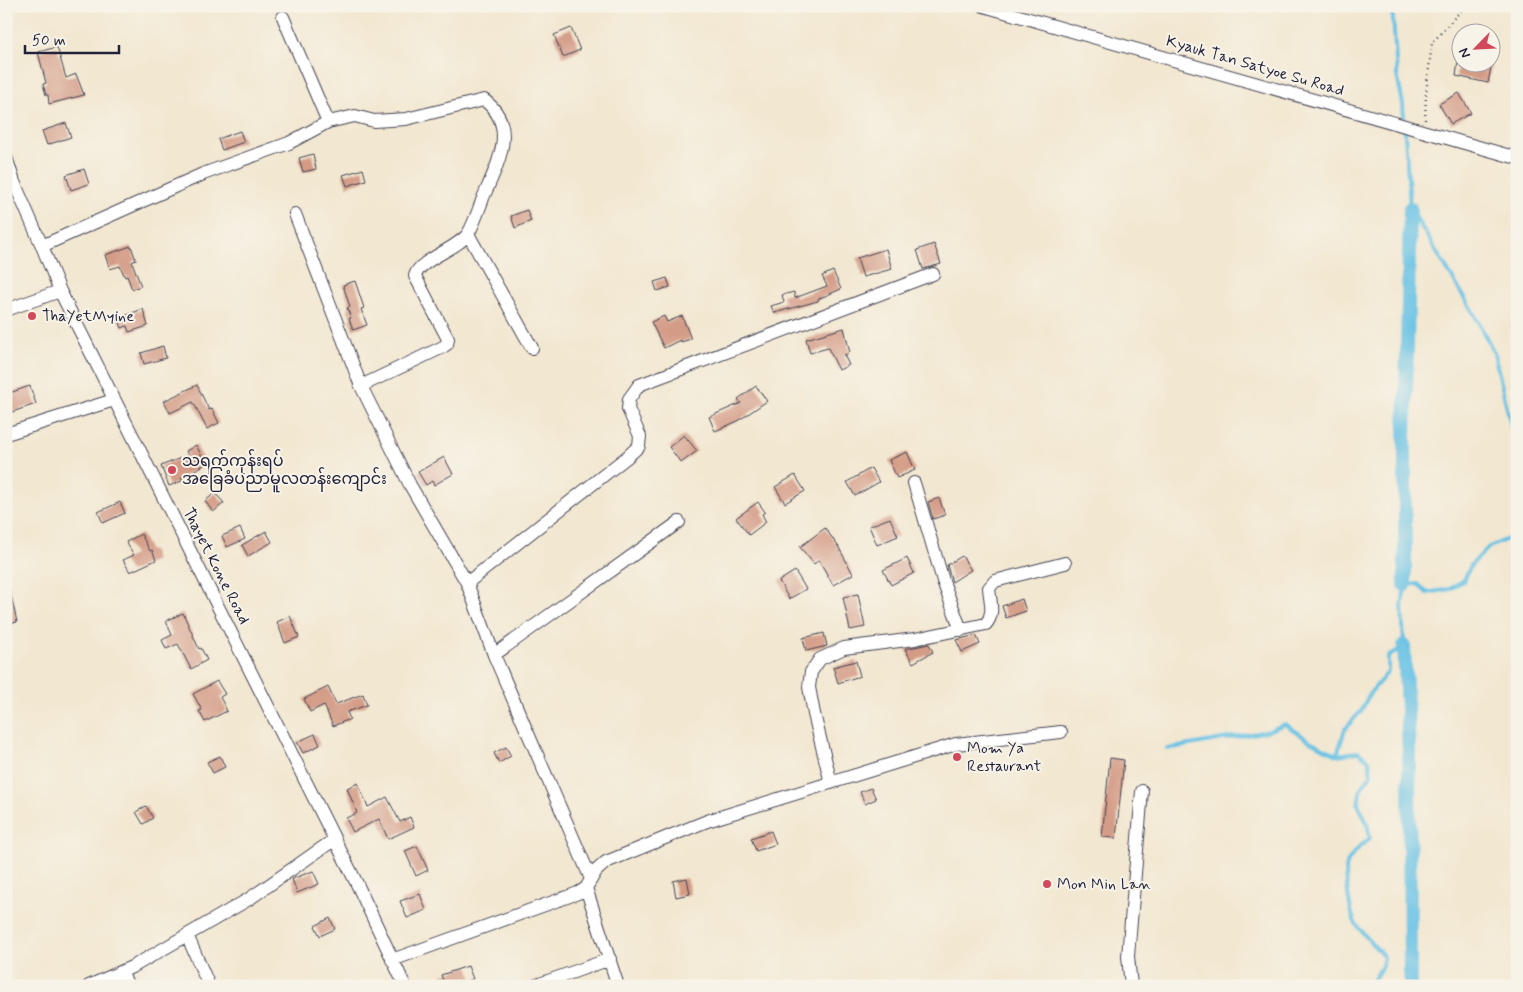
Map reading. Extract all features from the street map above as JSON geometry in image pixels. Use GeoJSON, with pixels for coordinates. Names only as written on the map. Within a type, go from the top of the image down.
{"type":"FeatureCollection","features":[{"type":"Feature","properties":{"kind":"street","name":"Kyauk Tan Satyoe Su Road"},"geometry":{"type":"LineString","coordinates":[[984,6],[1517,158]]}},
{"type":"Feature","properties":{"kind":"street"},"geometry":{"type":"LineString","coordinates":[[284,16],[328,122]]}},
{"type":"Feature","properties":{"kind":"street"},"geometry":{"type":"LineString","coordinates":[[42,246],[203,174],[289,143],[328,122],[355,116],[374,121],[406,119],[484,100],[493,107],[503,132],[501,155],[468,234],[452,248],[423,265],[416,271],[415,276],[448,339],[447,344],[361,386]]}},
{"type":"Feature","properties":{"kind":"street","name":"Thayet Kone Road"},"geometry":{"type":"LineString","coordinates":[[7,160],[14,182],[60,291],[335,839],[405,986]]}},
{"type":"Feature","properties":{"kind":"street"},"geometry":{"type":"LineString","coordinates":[[295,214],[361,386],[410,485],[467,583],[494,655],[588,884],[618,986]]}},
{"type":"Feature","properties":{"kind":"street"},"geometry":{"type":"LineString","coordinates":[[468,234],[532,348]]}},
{"type":"Feature","properties":{"kind":"street"},"geometry":{"type":"LineString","coordinates":[[467,583],[628,457],[639,446],[640,436],[628,409],[629,399],[639,385],[933,274]]}},
{"type":"Feature","properties":{"kind":"street"},"geometry":{"type":"LineString","coordinates":[[6,310],[60,291]]}},
{"type":"Feature","properties":{"kind":"street"},"geometry":{"type":"LineString","coordinates":[[6,434],[114,400]]}},
{"type":"Feature","properties":{"kind":"street"},"geometry":{"type":"LineString","coordinates":[[914,483],[944,584],[960,630]]}},
{"type":"Feature","properties":{"kind":"street"},"geometry":{"type":"LineString","coordinates":[[494,655],[679,522]]}},
{"type":"Feature","properties":{"kind":"street"},"geometry":{"type":"LineString","coordinates":[[831,783],[809,688],[811,672],[820,659],[844,648],[915,639],[986,624],[990,619],[992,608],[989,588],[995,581],[1065,563]]}},
{"type":"Feature","properties":{"kind":"street"},"geometry":{"type":"LineString","coordinates":[[392,960],[578,893],[606,862],[707,821],[956,744],[1061,732]]}},
{"type":"Feature","properties":{"kind":"street"},"geometry":{"type":"LineString","coordinates":[[1131,986],[1128,956],[1142,791]]}},
{"type":"Feature","properties":{"kind":"street"},"geometry":{"type":"LineString","coordinates":[[88,986],[134,966],[249,899],[335,839]]}},
{"type":"Feature","properties":{"kind":"street"},"geometry":{"type":"LineString","coordinates":[[187,935],[209,986]]}},
{"type":"Feature","properties":{"kind":"street"},"geometry":{"type":"LineString","coordinates":[[534,986],[610,959]]}},
{"type":"Feature","properties":{"kind":"street"},"geometry":{"type":"LineString","coordinates":[[121,972],[128,986]]}},
{"type":"Feature","properties":{"kind":"path"},"geometry":{"type":"LineString","coordinates":[[1425,132],[1426,93],[1432,43],[1465,6]]}},
{"type":"Feature","properties":{"kind":"building"},"geometry":{"type":"Polygon","coordinates":[[[571,28],[580,50],[563,57],[554,35],[571,28]]]}},
{"type":"Feature","properties":{"kind":"building"},"geometry":{"type":"Polygon","coordinates":[[[57,47],[66,78],[76,74],[84,95],[49,104],[48,95],[46,95],[43,84],[46,83],[38,52],[57,47]]]}},
{"type":"Feature","properties":{"kind":"building"},"geometry":{"type":"Polygon","coordinates":[[[1457,72],[1490,72],[1488,83],[1456,76],[1457,72]]]}},
{"type":"Feature","properties":{"kind":"building"},"geometry":{"type":"Polygon","coordinates":[[[1459,93],[1471,113],[1451,124],[1439,104],[1459,93]]]}},
{"type":"Feature","properties":{"kind":"building"},"geometry":{"type":"Polygon","coordinates":[[[66,123],[71,137],[47,145],[42,131],[66,123]]]}},
{"type":"Feature","properties":{"kind":"building"},"geometry":{"type":"Polygon","coordinates":[[[240,131],[244,142],[222,150],[218,139],[240,131]]]}},
{"type":"Feature","properties":{"kind":"building"},"geometry":{"type":"Polygon","coordinates":[[[313,154],[316,169],[303,172],[299,158],[313,154]]]}},
{"type":"Feature","properties":{"kind":"building"},"geometry":{"type":"Polygon","coordinates":[[[84,169],[89,184],[71,190],[66,175],[84,169]]]}},
{"type":"Feature","properties":{"kind":"building"},"geometry":{"type":"Polygon","coordinates":[[[363,169],[366,180],[347,186],[343,175],[363,169]]]}},
{"type":"Feature","properties":{"kind":"building"},"geometry":{"type":"Polygon","coordinates":[[[527,210],[531,221],[515,228],[511,216],[527,210]]]}},
{"type":"Feature","properties":{"kind":"building"},"geometry":{"type":"Polygon","coordinates":[[[934,244],[941,264],[923,269],[917,250],[934,244]]]}},
{"type":"Feature","properties":{"kind":"building"},"geometry":{"type":"Polygon","coordinates":[[[131,246],[136,260],[132,262],[141,286],[132,289],[127,276],[125,277],[120,266],[110,269],[105,255],[131,246]]]}},
{"type":"Feature","properties":{"kind":"building"},"geometry":{"type":"Polygon","coordinates":[[[886,249],[892,269],[863,277],[857,258],[886,249]]]}},
{"type":"Feature","properties":{"kind":"building"},"geometry":{"type":"Polygon","coordinates":[[[833,271],[841,289],[818,299],[818,301],[774,313],[771,306],[784,302],[782,295],[794,292],[795,298],[827,286],[822,276],[833,271]]]}},
{"type":"Feature","properties":{"kind":"building"},"geometry":{"type":"Polygon","coordinates":[[[667,278],[670,287],[657,291],[654,282],[667,278]]]}},
{"type":"Feature","properties":{"kind":"building"},"geometry":{"type":"Polygon","coordinates":[[[355,281],[364,308],[361,309],[367,325],[353,330],[347,308],[350,307],[343,285],[355,281]]]}},
{"type":"Feature","properties":{"kind":"building"},"geometry":{"type":"Polygon","coordinates":[[[143,309],[148,326],[129,332],[127,326],[122,328],[118,318],[143,309]]]}},
{"type":"Feature","properties":{"kind":"building"},"geometry":{"type":"Polygon","coordinates":[[[664,316],[667,322],[682,316],[691,339],[681,342],[680,340],[664,348],[651,322],[664,316]]]}},
{"type":"Feature","properties":{"kind":"building"},"geometry":{"type":"Polygon","coordinates":[[[844,328],[850,353],[844,355],[849,365],[839,370],[828,348],[810,353],[806,339],[844,328]]]}},
{"type":"Feature","properties":{"kind":"building"},"geometry":{"type":"Polygon","coordinates":[[[163,346],[166,358],[144,364],[141,353],[163,346]]]}},
{"type":"Feature","properties":{"kind":"building"},"geometry":{"type":"Polygon","coordinates":[[[197,385],[209,410],[212,409],[219,423],[207,429],[193,402],[170,413],[164,401],[197,385]]]}},
{"type":"Feature","properties":{"kind":"building"},"geometry":{"type":"Polygon","coordinates":[[[30,386],[36,404],[6,414],[6,394],[30,386]]]}},
{"type":"Feature","properties":{"kind":"building"},"geometry":{"type":"Polygon","coordinates":[[[756,386],[767,401],[738,421],[715,431],[709,417],[741,403],[738,399],[756,386]]]}},
{"type":"Feature","properties":{"kind":"building"},"geometry":{"type":"Polygon","coordinates":[[[684,435],[697,451],[681,463],[669,447],[684,435]]]}},
{"type":"Feature","properties":{"kind":"building"},"geometry":{"type":"Polygon","coordinates":[[[196,445],[206,464],[181,478],[182,481],[169,486],[161,466],[188,455],[186,451],[196,445]]]}},
{"type":"Feature","properties":{"kind":"building"},"geometry":{"type":"Polygon","coordinates":[[[907,452],[915,470],[897,478],[889,460],[907,452]]]}},
{"type":"Feature","properties":{"kind":"building"},"geometry":{"type":"Polygon","coordinates":[[[444,457],[453,474],[434,485],[432,481],[426,485],[418,472],[444,457]]]}},
{"type":"Feature","properties":{"kind":"building"},"geometry":{"type":"Polygon","coordinates":[[[871,468],[879,482],[855,496],[847,482],[871,468]]]}},
{"type":"Feature","properties":{"kind":"building"},"geometry":{"type":"Polygon","coordinates":[[[795,475],[805,491],[785,503],[775,487],[795,475]]]}},
{"type":"Feature","properties":{"kind":"building"},"geometry":{"type":"Polygon","coordinates":[[[215,493],[224,503],[213,512],[205,501],[215,493]]]}},
{"type":"Feature","properties":{"kind":"building"},"geometry":{"type":"Polygon","coordinates":[[[939,498],[945,515],[933,519],[928,502],[939,498]]]}},
{"type":"Feature","properties":{"kind":"building"},"geometry":{"type":"Polygon","coordinates":[[[120,502],[125,513],[103,523],[98,512],[120,502]]]}},
{"type":"Feature","properties":{"kind":"building"},"geometry":{"type":"Polygon","coordinates":[[[758,502],[765,512],[762,514],[766,522],[749,535],[736,518],[758,502]]]}},
{"type":"Feature","properties":{"kind":"building"},"geometry":{"type":"Polygon","coordinates":[[[890,518],[898,536],[877,545],[869,526],[890,518]]]}},
{"type":"Feature","properties":{"kind":"building"},"geometry":{"type":"Polygon","coordinates":[[[240,528],[245,539],[227,547],[222,536],[240,528]]]}},
{"type":"Feature","properties":{"kind":"building"},"geometry":{"type":"Polygon","coordinates":[[[825,528],[838,546],[853,574],[833,585],[819,560],[814,564],[800,547],[825,528]]]}},
{"type":"Feature","properties":{"kind":"building"},"geometry":{"type":"Polygon","coordinates":[[[266,531],[272,542],[248,556],[242,545],[266,531]]]}},
{"type":"Feature","properties":{"kind":"building"},"geometry":{"type":"Polygon","coordinates":[[[141,534],[150,551],[152,550],[156,560],[130,572],[123,560],[134,555],[126,542],[141,534]]]}},
{"type":"Feature","properties":{"kind":"building"},"geometry":{"type":"Polygon","coordinates":[[[962,556],[971,570],[952,582],[947,565],[962,556]]]}},
{"type":"Feature","properties":{"kind":"building"},"geometry":{"type":"Polygon","coordinates":[[[907,558],[914,573],[891,585],[883,570],[907,558]]]}},
{"type":"Feature","properties":{"kind":"building"},"geometry":{"type":"Polygon","coordinates":[[[795,571],[806,589],[789,599],[779,581],[795,571]]]}},
{"type":"Feature","properties":{"kind":"building"},"geometry":{"type":"Polygon","coordinates":[[[10,591],[17,622],[6,624],[6,592],[10,591]]]}},
{"type":"Feature","properties":{"kind":"building"},"geometry":{"type":"Polygon","coordinates":[[[858,594],[865,627],[850,630],[843,597],[858,594]]]}},
{"type":"Feature","properties":{"kind":"building"},"geometry":{"type":"Polygon","coordinates":[[[1022,599],[1026,611],[1006,618],[1002,606],[1022,599]]]}},
{"type":"Feature","properties":{"kind":"building"},"geometry":{"type":"Polygon","coordinates":[[[183,613],[199,649],[201,648],[207,660],[191,669],[178,644],[166,649],[162,640],[172,635],[166,621],[183,613]]]}},
{"type":"Feature","properties":{"kind":"building"},"geometry":{"type":"Polygon","coordinates":[[[290,616],[299,637],[285,643],[277,622],[290,616]]]}},
{"type":"Feature","properties":{"kind":"building"},"geometry":{"type":"Polygon","coordinates":[[[824,633],[827,646],[806,651],[803,638],[824,633]]]}},
{"type":"Feature","properties":{"kind":"building"},"geometry":{"type":"Polygon","coordinates":[[[976,635],[980,644],[962,652],[956,640],[976,635]]]}},
{"type":"Feature","properties":{"kind":"building"},"geometry":{"type":"Polygon","coordinates":[[[929,644],[933,652],[913,663],[905,649],[929,644]]]}},
{"type":"Feature","properties":{"kind":"building"},"geometry":{"type":"Polygon","coordinates":[[[856,661],[860,676],[838,683],[833,667],[856,661]]]}},
{"type":"Feature","properties":{"kind":"building"},"geometry":{"type":"Polygon","coordinates":[[[217,681],[225,694],[220,697],[227,711],[205,722],[199,711],[202,710],[193,694],[217,681]]]}},
{"type":"Feature","properties":{"kind":"building"},"geometry":{"type":"Polygon","coordinates":[[[328,687],[336,704],[363,694],[367,705],[347,712],[350,719],[333,726],[324,705],[310,712],[304,699],[328,687]]]}},
{"type":"Feature","properties":{"kind":"building"},"geometry":{"type":"Polygon","coordinates":[[[315,734],[320,745],[303,753],[297,742],[315,734]]]}},
{"type":"Feature","properties":{"kind":"building"},"geometry":{"type":"Polygon","coordinates":[[[506,747],[511,756],[499,763],[494,753],[506,747]]]}},
{"type":"Feature","properties":{"kind":"building"},"geometry":{"type":"Polygon","coordinates":[[[220,756],[225,767],[213,773],[207,762],[220,756]]]}},
{"type":"Feature","properties":{"kind":"building"},"geometry":{"type":"Polygon","coordinates":[[[1110,758],[1124,760],[1116,838],[1102,837],[1110,758]]]}},
{"type":"Feature","properties":{"kind":"building"},"geometry":{"type":"Polygon","coordinates":[[[358,783],[368,807],[387,797],[400,822],[410,817],[414,827],[388,839],[379,819],[353,832],[346,818],[357,813],[347,788],[358,783]]]}},
{"type":"Feature","properties":{"kind":"building"},"geometry":{"type":"Polygon","coordinates":[[[871,788],[876,799],[865,804],[860,792],[871,788]]]}},
{"type":"Feature","properties":{"kind":"building"},"geometry":{"type":"Polygon","coordinates":[[[146,806],[153,818],[143,824],[136,812],[146,806]]]}},
{"type":"Feature","properties":{"kind":"building"},"geometry":{"type":"Polygon","coordinates":[[[771,831],[776,844],[756,851],[751,838],[771,831]]]}},
{"type":"Feature","properties":{"kind":"building"},"geometry":{"type":"Polygon","coordinates":[[[417,846],[428,870],[416,876],[405,851],[417,846]]]}},
{"type":"Feature","properties":{"kind":"building"},"geometry":{"type":"Polygon","coordinates":[[[313,871],[319,884],[297,893],[292,879],[313,871]]]}},
{"type":"Feature","properties":{"kind":"building"},"geometry":{"type":"Polygon","coordinates":[[[687,878],[690,894],[676,897],[673,881],[687,878]]]}},
{"type":"Feature","properties":{"kind":"building"},"geometry":{"type":"Polygon","coordinates":[[[420,894],[426,910],[407,918],[400,901],[420,894]]]}},
{"type":"Feature","properties":{"kind":"building"},"geometry":{"type":"Polygon","coordinates":[[[330,918],[335,929],[320,936],[315,926],[330,918]]]}},
{"type":"Feature","properties":{"kind":"building"},"geometry":{"type":"Polygon","coordinates":[[[468,966],[473,979],[454,986],[445,986],[441,975],[468,966]]]}},
{"type":"Feature","properties":{"kind":"waterway"},"geometry":{"type":"LineString","coordinates":[[1389,6],[1393,18],[1397,75],[1403,104],[1410,208],[1474,314],[1494,353],[1517,451]]}},
{"type":"Feature","properties":{"kind":"waterway"},"geometry":{"type":"LineString","coordinates":[[1405,585],[1405,443],[1410,208]]}},
{"type":"Feature","properties":{"kind":"waterway"},"geometry":{"type":"LineString","coordinates":[[1337,755],[1345,729],[1361,711],[1370,693],[1388,672],[1388,657],[1404,646],[1402,606],[1405,585],[1418,584],[1427,593],[1450,589],[1464,580],[1471,565],[1489,547],[1517,535]]}},
{"type":"Feature","properties":{"kind":"waterway"},"geometry":{"type":"LineString","coordinates":[[1404,646],[1409,751],[1410,986]]}},
{"type":"Feature","properties":{"kind":"waterway"},"geometry":{"type":"LineString","coordinates":[[1167,749],[1268,731],[1285,724],[1310,741],[1337,755],[1358,752],[1369,760],[1371,775],[1361,788],[1358,804],[1367,823],[1370,838],[1349,860],[1346,876],[1350,904],[1356,924],[1384,957],[1382,966],[1371,984],[1372,986]]}},
{"type":"Feature","properties":{"kind":"place","name":"ThaYetMyine"},"geometry":{"type":"Point","coordinates":[32,316]}},
{"type":"Feature","properties":{"kind":"place","name":"သရက်ကုန်းရပ် အခြေခံပညာမူလတန်းကျောင်း"},"geometry":{"type":"Point","coordinates":[172,470]}},
{"type":"Feature","properties":{"kind":"place","name":"Mom Ya Restaurant"},"geometry":{"type":"Point","coordinates":[957,757]}},
{"type":"Feature","properties":{"kind":"place","name":"Mon Min Lan"},"geometry":{"type":"Point","coordinates":[1047,884]}}]}
